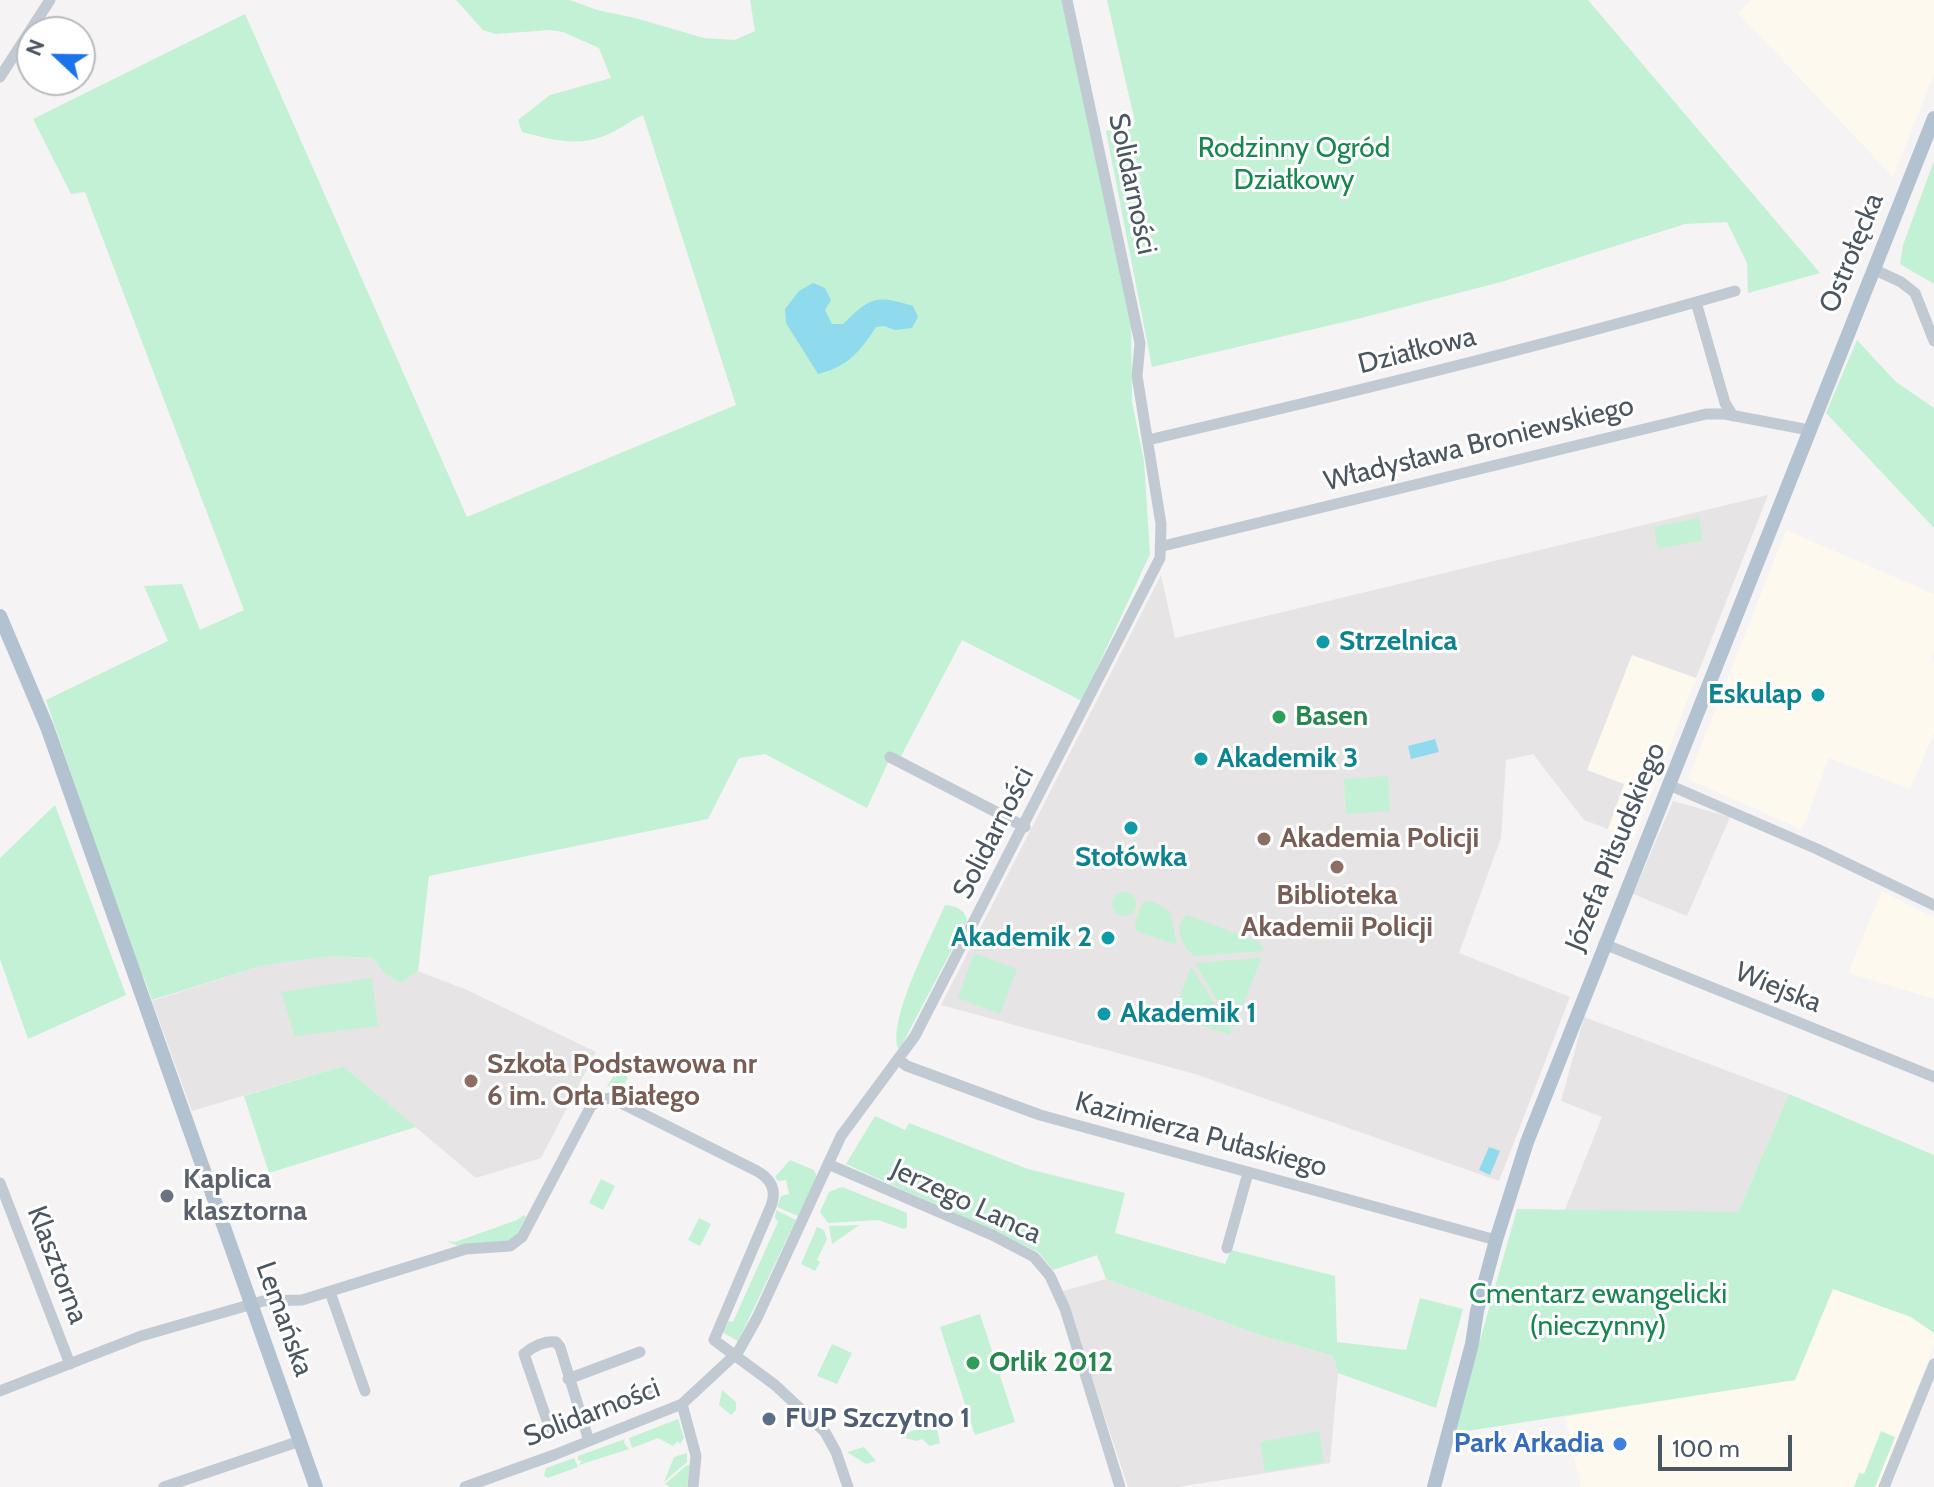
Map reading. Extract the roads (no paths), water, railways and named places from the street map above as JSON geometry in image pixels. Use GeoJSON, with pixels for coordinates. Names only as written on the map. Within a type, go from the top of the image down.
{"type":"FeatureCollection","features":[{"type":"Feature","properties":{"kind":"main road","name":"Ostrołęcka"},"geometry":{"type":"LineString","coordinates":[[1818,407],[1934,118]]}},
{"type":"Feature","properties":{"kind":"main road","name":"Józefa Piłsudskiego"},"geometry":{"type":"LineString","coordinates":[[1434,1487],[1472,1344],[1477,1311],[1523,1152],[1818,407]]}},
{"type":"Feature","properties":{"kind":"main road","name":"Lemańska"},"geometry":{"type":"LineString","coordinates":[[0,616],[5,642],[47,727],[316,1487]]}},
{"type":"Feature","properties":{"kind":"main road","name":"Józefa Piłsudskiego"},"geometry":{"type":"LineString","coordinates":[[1425,1487],[1464,1341],[1477,1311]]}},
{"type":"Feature","properties":{"kind":"street"},"geometry":{"type":"LineString","coordinates":[[0,77],[50,0]]}},
{"type":"Feature","properties":{"kind":"street","name":"Solidarności"},"geometry":{"type":"LineString","coordinates":[[465,1487],[682,1404],[733,1356],[757,1318],[848,1125],[915,1036],[1025,827],[1160,558],[1163,546],[1137,376],[1140,343],[1067,0]]}},
{"type":"Feature","properties":{"kind":"street"},"geometry":{"type":"LineString","coordinates":[[1873,269],[1901,282],[1915,293],[1934,341]]}},
{"type":"Feature","properties":{"kind":"street","name":"Działkowa"},"geometry":{"type":"LineString","coordinates":[[1148,440],[1424,375],[1620,325],[1735,291]]}},
{"type":"Feature","properties":{"kind":"street"},"geometry":{"type":"LineString","coordinates":[[1696,302],[1725,403],[1733,416]]}},
{"type":"Feature","properties":{"kind":"street","name":"Władysława Broniewskiego"},"geometry":{"type":"LineString","coordinates":[[1163,546],[1706,414],[1809,430]]}},
{"type":"Feature","properties":{"kind":"street"},"geometry":{"type":"LineString","coordinates":[[890,757],[1025,827]]}},
{"type":"Feature","properties":{"kind":"street"},"geometry":{"type":"LineString","coordinates":[[1669,785],[1817,849],[1934,905]]}},
{"type":"Feature","properties":{"kind":"street","name":"Wiejska"},"geometry":{"type":"LineString","coordinates":[[1604,944],[1934,1077]]}},
{"type":"Feature","properties":{"kind":"street","name":"Kazimierza Pułaskiego"},"geometry":{"type":"LineString","coordinates":[[899,1060],[907,1066],[1040,1115],[1496,1240]]}},
{"type":"Feature","properties":{"kind":"street"},"geometry":{"type":"LineString","coordinates":[[0,1391],[141,1336],[269,1300],[302,1300],[471,1248],[505,1247],[518,1242],[591,1106],[599,1100],[611,1098],[757,1171],[771,1184],[774,1195],[771,1206],[713,1337],[716,1344],[775,1385],[825,1432],[836,1452],[848,1487]]}},
{"type":"Feature","properties":{"kind":"street","name":"Jerzego Lanca"},"geometry":{"type":"LineString","coordinates":[[828,1164],[1004,1241],[1039,1262],[1053,1282],[1065,1309],[1120,1487]]}},
{"type":"Feature","properties":{"kind":"street"},"geometry":{"type":"LineString","coordinates":[[1227,1248],[1248,1173]]}},
{"type":"Feature","properties":{"kind":"street","name":"Klasztorna"},"geometry":{"type":"LineString","coordinates":[[0,1183],[70,1364]]}},
{"type":"Feature","properties":{"kind":"street"},"geometry":{"type":"LineString","coordinates":[[330,1292],[365,1391]]}},
{"type":"Feature","properties":{"kind":"street"},"geometry":{"type":"LineString","coordinates":[[551,1432],[524,1354],[530,1348],[551,1341],[560,1347],[589,1441]]}},
{"type":"Feature","properties":{"kind":"street"},"geometry":{"type":"LineString","coordinates":[[568,1379],[640,1352]]}},
{"type":"Feature","properties":{"kind":"street"},"geometry":{"type":"LineString","coordinates":[[1884,1487],[1934,1364]]}},
{"type":"Feature","properties":{"kind":"street"},"geometry":{"type":"LineString","coordinates":[[581,1417],[654,1390]]}},
{"type":"Feature","properties":{"kind":"street"},"geometry":{"type":"LineString","coordinates":[[682,1404],[696,1456],[693,1487]]}},
{"type":"Feature","properties":{"kind":"street"},"geometry":{"type":"LineString","coordinates":[[164,1487],[300,1441]]}},
{"type":"Feature","properties":{"kind":"water"},"geometry":{"type":"Polygon","coordinates":[[[813,283],[825,288],[831,300],[825,310],[832,324],[843,324],[867,304],[881,300],[913,306],[918,317],[912,328],[895,330],[876,327],[852,357],[818,374],[786,323],[785,309],[799,291],[813,283]]]}},
{"type":"Feature","properties":{"kind":"water"},"geometry":{"type":"Polygon","coordinates":[[[1435,739],[1439,752],[1411,759],[1408,746],[1435,739]]]}},
{"type":"Feature","properties":{"kind":"water"},"geometry":{"type":"Polygon","coordinates":[[[1489,1147],[1500,1151],[1490,1175],[1479,1170],[1489,1147]]]}},
{"type":"Feature","properties":{"kind":"place","name":"Strzelnica"},"geometry":{"type":"Point","coordinates":[1323,642]}},
{"type":"Feature","properties":{"kind":"place","name":"Eskulap"},"geometry":{"type":"Point","coordinates":[1818,695]}},
{"type":"Feature","properties":{"kind":"place","name":"Basen"},"geometry":{"type":"Point","coordinates":[1279,717]}},
{"type":"Feature","properties":{"kind":"place","name":"Akademik 3"},"geometry":{"type":"Point","coordinates":[1201,759]}},
{"type":"Feature","properties":{"kind":"place","name":"Stołówka"},"geometry":{"type":"Point","coordinates":[1131,828]}},
{"type":"Feature","properties":{"kind":"place","name":"Akademia Policji"},"geometry":{"type":"Point","coordinates":[1264,839]}},
{"type":"Feature","properties":{"kind":"place","name":"Biblioteka Akademii Policji"},"geometry":{"type":"Point","coordinates":[1337,867]}},
{"type":"Feature","properties":{"kind":"place","name":"Akademik 2"},"geometry":{"type":"Point","coordinates":[1108,938]}},
{"type":"Feature","properties":{"kind":"place","name":"Akademik 1"},"geometry":{"type":"Point","coordinates":[1104,1014]}},
{"type":"Feature","properties":{"kind":"place","name":"Szkoła Podstawowa nr 6 im. Orła Białego"},"geometry":{"type":"Point","coordinates":[471,1081]}},
{"type":"Feature","properties":{"kind":"place","name":"Kaplica klasztorna"},"geometry":{"type":"Point","coordinates":[167,1196]}},
{"type":"Feature","properties":{"kind":"place","name":"Orlik 2012"},"geometry":{"type":"Point","coordinates":[973,1363]}},
{"type":"Feature","properties":{"kind":"place","name":"FUP Szczytno 1"},"geometry":{"type":"Point","coordinates":[769,1419]}},
{"type":"Feature","properties":{"kind":"place","name":"Park Arkadia"},"geometry":{"type":"Point","coordinates":[1620,1444]}},
{"type":"Feature","properties":{"kind":"park label","name":"Rodzinny Ogród Działkowy"},"geometry":{"type":"Point","coordinates":[1294,165]}},
{"type":"Feature","properties":{"kind":"park label","name":"Cmentarz ewangelicki (nieczynny)"},"geometry":{"type":"Point","coordinates":[1598,1311]}}]}
